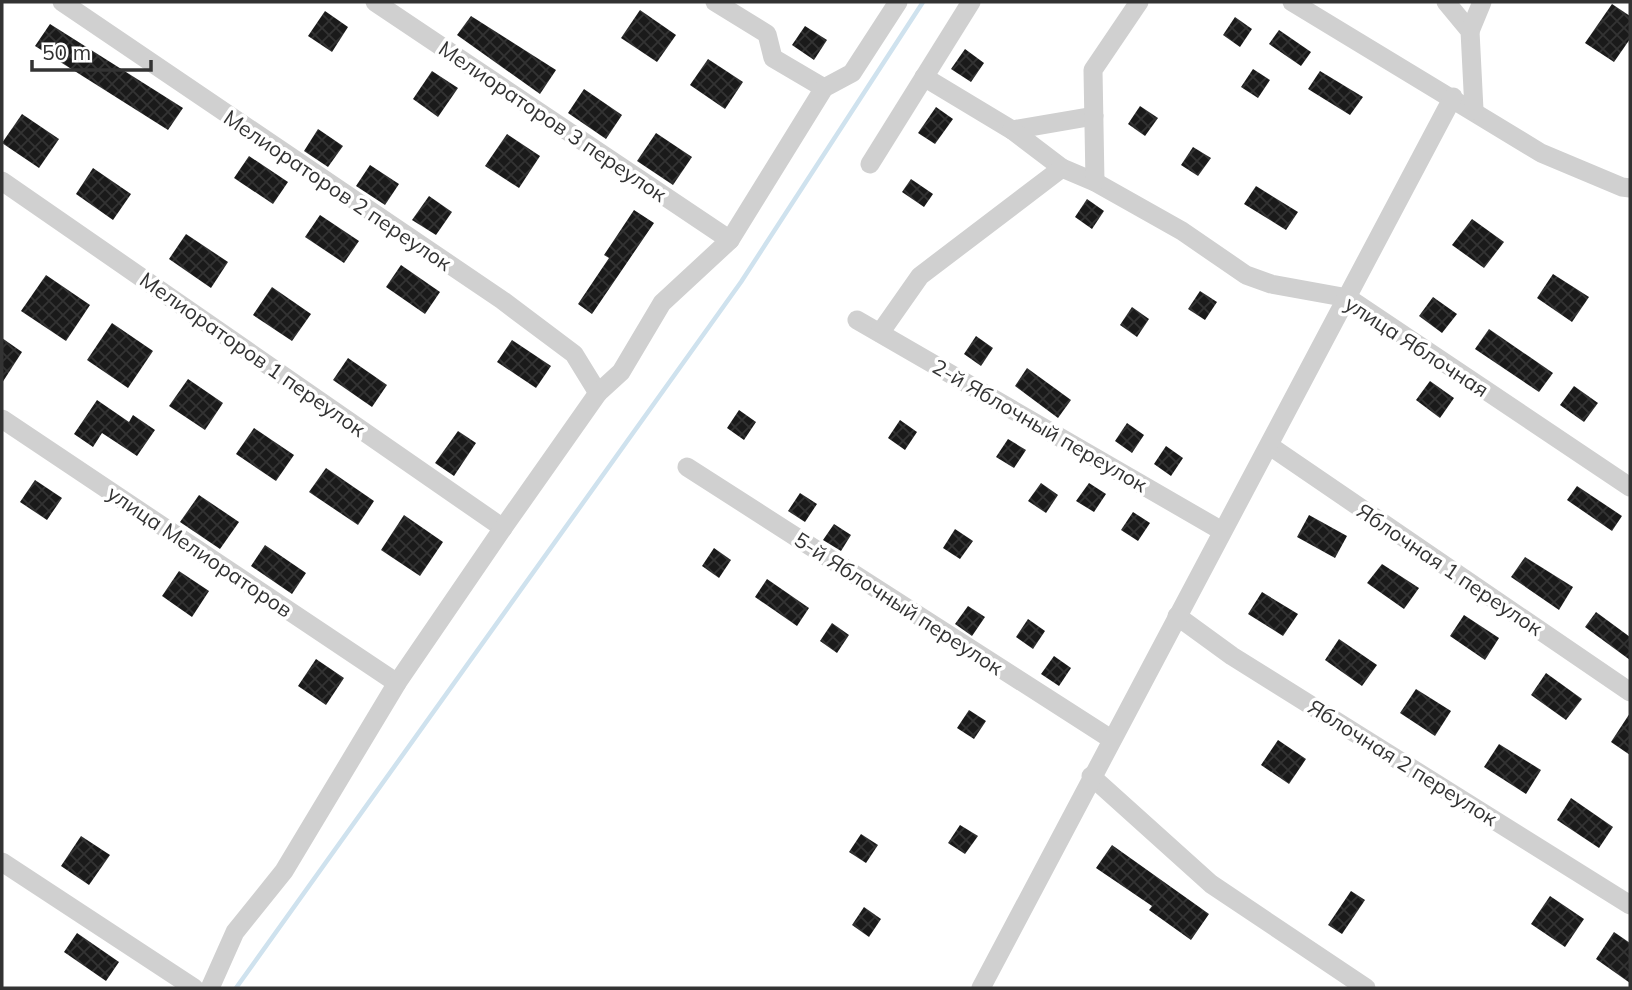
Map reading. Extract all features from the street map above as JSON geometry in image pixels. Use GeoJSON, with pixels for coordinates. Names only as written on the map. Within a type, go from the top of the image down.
{"type":"FeatureCollection","features":[{"type":"Feature","properties":{"kind":"street","name":"Мелиораторов 2 переулок"},"geometry":{"type":"LineString","coordinates":[[62,2],[502,300],[574,354],[598,393]]}},
{"type":"Feature","properties":{"kind":"street","name":"Мелиораторов 3 переулок"},"geometry":{"type":"LineString","coordinates":[[376,2],[730,240]]}},
{"type":"Feature","properties":{"kind":"street"},"geometry":{"type":"LineString","coordinates":[[715,2],[767,34],[773,58],[824,88]]}},
{"type":"Feature","properties":{"kind":"street"},"geometry":{"type":"LineString","coordinates":[[210,988],[235,932],[284,871],[397,683],[503,528],[598,393],[621,372],[662,303],[730,240],[824,88],[852,73],[898,2]]}},
{"type":"Feature","properties":{"kind":"street"},"geometry":{"type":"LineString","coordinates":[[870,164],[971,2]]}},
{"type":"Feature","properties":{"kind":"street"},"geometry":{"type":"LineString","coordinates":[[1095,182],[1093,70],[1139,2]]}},
{"type":"Feature","properties":{"kind":"street"},"geometry":{"type":"LineString","coordinates":[[1292,2],[1453,97],[1541,153],[1630,188]]}},
{"type":"Feature","properties":{"kind":"street"},"geometry":{"type":"LineString","coordinates":[[1446,2],[1469,31]]}},
{"type":"Feature","properties":{"kind":"street"},"geometry":{"type":"LineString","coordinates":[[1474,110],[1469,31],[1482,2]]}},
{"type":"Feature","properties":{"kind":"street","name":"улица Яблочная"},"geometry":{"type":"LineString","coordinates":[[924,78],[1012,130],[1062,168],[1095,182],[1182,231],[1246,275],[1271,284],[1348,298],[1630,487]]}},
{"type":"Feature","properties":{"kind":"street"},"geometry":{"type":"LineString","coordinates":[[983,987],[1091,776],[1270,446],[1453,97]]}},
{"type":"Feature","properties":{"kind":"street"},"geometry":{"type":"LineString","coordinates":[[1012,130],[1094,116]]}},
{"type":"Feature","properties":{"kind":"street"},"geometry":{"type":"LineString","coordinates":[[880,333],[920,276],[1062,168]]}},
{"type":"Feature","properties":{"kind":"street","name":"Мелиораторов 1 переулок"},"geometry":{"type":"LineString","coordinates":[[2,181],[503,528]]}},
{"type":"Feature","properties":{"kind":"street","name":"2-й Яблочный переулок"},"geometry":{"type":"LineString","coordinates":[[857,320],[1222,531]]}},
{"type":"Feature","properties":{"kind":"street","name":"улица Мелиораторов"},"geometry":{"type":"LineString","coordinates":[[2,419],[397,683]]}},
{"type":"Feature","properties":{"kind":"street","name":"Яблочная 1 переулок"},"geometry":{"type":"LineString","coordinates":[[1270,446],[1630,692]]}},
{"type":"Feature","properties":{"kind":"street","name":"5-й Яблочный переулок"},"geometry":{"type":"LineString","coordinates":[[687,467],[1111,739]]}},
{"type":"Feature","properties":{"kind":"street","name":"Яблочная 2 переулок"},"geometry":{"type":"LineString","coordinates":[[1177,616],[1232,656],[1630,905]]}},
{"type":"Feature","properties":{"kind":"street"},"geometry":{"type":"LineString","coordinates":[[1091,776],[1211,884],[1366,988]]}},
{"type":"Feature","properties":{"kind":"street"},"geometry":{"type":"LineString","coordinates":[[2,862],[194,988]]}},
{"type":"Feature","properties":{"kind":"building"},"geometry":{"type":"Polygon","coordinates":[[[1612,4],[1630,16],[1630,39],[1614,62],[1585,43],[1612,4]]]}},
{"type":"Feature","properties":{"kind":"building"},"geometry":{"type":"Polygon","coordinates":[[[640,10],[676,35],[657,62],[621,38],[640,10]]]}},
{"type":"Feature","properties":{"kind":"building"},"geometry":{"type":"Polygon","coordinates":[[[325,11],[348,27],[332,52],[308,36],[325,11]]]}},
{"type":"Feature","properties":{"kind":"building"},"geometry":{"type":"Polygon","coordinates":[[[471,16],[556,70],[540,94],[457,35],[471,16]]]}},
{"type":"Feature","properties":{"kind":"building"},"geometry":{"type":"Polygon","coordinates":[[[1235,17],[1252,29],[1240,47],[1223,35],[1235,17]]]}},
{"type":"Feature","properties":{"kind":"building"},"geometry":{"type":"Polygon","coordinates":[[[50,24],[183,108],[168,130],[35,46],[50,24]]]}},
{"type":"Feature","properties":{"kind":"building"},"geometry":{"type":"Polygon","coordinates":[[[805,26],[827,40],[814,60],[792,45],[805,26]]]}},
{"type":"Feature","properties":{"kind":"building"},"geometry":{"type":"Polygon","coordinates":[[[1279,30],[1311,52],[1301,66],[1269,44],[1279,30]]]}},
{"type":"Feature","properties":{"kind":"building"},"geometry":{"type":"Polygon","coordinates":[[[965,49],[984,63],[971,82],[951,69],[965,49]]]}},
{"type":"Feature","properties":{"kind":"building"},"geometry":{"type":"Polygon","coordinates":[[[708,59],[743,82],[725,109],[690,85],[708,59]]]}},
{"type":"Feature","properties":{"kind":"building"},"geometry":{"type":"Polygon","coordinates":[[[1253,69],[1270,80],[1258,98],[1241,87],[1253,69]]]}},
{"type":"Feature","properties":{"kind":"building"},"geometry":{"type":"Polygon","coordinates":[[[432,71],[458,88],[438,117],[413,99],[432,71]]]}},
{"type":"Feature","properties":{"kind":"building"},"geometry":{"type":"Polygon","coordinates":[[[1320,71],[1363,97],[1350,115],[1308,89],[1320,71]]]}},
{"type":"Feature","properties":{"kind":"building"},"geometry":{"type":"Polygon","coordinates":[[[584,89],[622,115],[606,139],[568,113],[584,89]]]}},
{"type":"Feature","properties":{"kind":"building"},"geometry":{"type":"Polygon","coordinates":[[[1140,106],[1158,118],[1145,136],[1128,124],[1140,106]]]}},
{"type":"Feature","properties":{"kind":"building"},"geometry":{"type":"Polygon","coordinates":[[[936,107],[953,119],[935,144],[918,133],[936,107]]]}},
{"type":"Feature","properties":{"kind":"building"},"geometry":{"type":"Polygon","coordinates":[[[22,114],[59,139],[39,168],[2,143],[22,114]]]}},
{"type":"Feature","properties":{"kind":"building"},"geometry":{"type":"Polygon","coordinates":[[[318,129],[343,146],[328,167],[304,151],[318,129]]]}},
{"type":"Feature","properties":{"kind":"building"},"geometry":{"type":"Polygon","coordinates":[[[656,133],[692,157],[673,185],[637,161],[656,133]]]}},
{"type":"Feature","properties":{"kind":"building"},"geometry":{"type":"Polygon","coordinates":[[[507,134],[540,156],[519,188],[485,166],[507,134]]]}},
{"type":"Feature","properties":{"kind":"building"},"geometry":{"type":"Polygon","coordinates":[[[1193,147],[1211,158],[1198,176],[1181,165],[1193,147]]]}},
{"type":"Feature","properties":{"kind":"building"},"geometry":{"type":"Polygon","coordinates":[[[249,156],[288,182],[273,204],[234,178],[249,156]]]}},
{"type":"Feature","properties":{"kind":"building"},"geometry":{"type":"Polygon","coordinates":[[[370,165],[399,184],[385,205],[356,186],[370,165]]]}},
{"type":"Feature","properties":{"kind":"building"},"geometry":{"type":"Polygon","coordinates":[[[93,168],[131,194],[113,220],[76,194],[93,168]]]}},
{"type":"Feature","properties":{"kind":"building"},"geometry":{"type":"Polygon","coordinates":[[[911,179],[933,194],[924,207],[902,192],[911,179]]]}},
{"type":"Feature","properties":{"kind":"building"},"geometry":{"type":"Polygon","coordinates":[[[1256,186],[1298,212],[1286,230],[1244,204],[1256,186]]]}},
{"type":"Feature","properties":{"kind":"building"},"geometry":{"type":"Polygon","coordinates":[[[429,196],[452,212],[436,235],[412,220],[429,196]]]}},
{"type":"Feature","properties":{"kind":"building"},"geometry":{"type":"Polygon","coordinates":[[[1087,199],[1104,211],[1092,229],[1075,217],[1087,199]]]}},
{"type":"Feature","properties":{"kind":"building"},"geometry":{"type":"Polygon","coordinates":[[[634,210],[654,223],[592,314],[578,304],[609,258],[604,255],[634,210]]]}},
{"type":"Feature","properties":{"kind":"building"},"geometry":{"type":"Polygon","coordinates":[[[320,215],[359,241],[344,263],[305,237],[320,215]]]}},
{"type":"Feature","properties":{"kind":"building"},"geometry":{"type":"Polygon","coordinates":[[[1472,219],[1504,242],[1484,268],[1452,245],[1472,219]]]}},
{"type":"Feature","properties":{"kind":"building"},"geometry":{"type":"Polygon","coordinates":[[[186,234],[228,262],[211,288],[169,259],[186,234]]]}},
{"type":"Feature","properties":{"kind":"building"},"geometry":{"type":"Polygon","coordinates":[[[401,265],[440,292],[425,314],[386,287],[401,265]]]}},
{"type":"Feature","properties":{"kind":"building"},"geometry":{"type":"Polygon","coordinates":[[[1553,274],[1589,297],[1572,322],[1537,298],[1553,274]]]}},
{"type":"Feature","properties":{"kind":"building"},"geometry":{"type":"Polygon","coordinates":[[[46,275],[90,305],[66,341],[21,311],[46,275]]]}},
{"type":"Feature","properties":{"kind":"building"},"geometry":{"type":"Polygon","coordinates":[[[272,287],[311,314],[292,341],[253,315],[272,287]]]}},
{"type":"Feature","properties":{"kind":"building"},"geometry":{"type":"Polygon","coordinates":[[[1200,291],[1217,302],[1205,320],[1188,309],[1200,291]]]}},
{"type":"Feature","properties":{"kind":"building"},"geometry":{"type":"Polygon","coordinates":[[[1433,297],[1457,314],[1442,333],[1419,316],[1433,297]]]}},
{"type":"Feature","properties":{"kind":"building"},"geometry":{"type":"Polygon","coordinates":[[[1132,307],[1149,319],[1137,337],[1120,325],[1132,307]]]}},
{"type":"Feature","properties":{"kind":"building"},"geometry":{"type":"Polygon","coordinates":[[[112,323],[153,351],[128,388],[87,360],[112,323]]]}},
{"type":"Feature","properties":{"kind":"building"},"geometry":{"type":"Polygon","coordinates":[[[1489,329],[1553,373],[1539,392],[1475,349],[1489,329]]]}},
{"type":"Feature","properties":{"kind":"building"},"geometry":{"type":"Polygon","coordinates":[[[976,336],[993,348],[981,366],[964,354],[976,336]]]}},
{"type":"Feature","properties":{"kind":"building"},"geometry":{"type":"Polygon","coordinates":[[[2,338],[22,352],[2,383],[2,338]]]}},
{"type":"Feature","properties":{"kind":"building"},"geometry":{"type":"Polygon","coordinates":[[[512,340],[551,366],[536,388],[497,362],[512,340]]]}},
{"type":"Feature","properties":{"kind":"building"},"geometry":{"type":"Polygon","coordinates":[[[348,358],[387,385],[372,407],[333,380],[348,358]]]}},
{"type":"Feature","properties":{"kind":"building"},"geometry":{"type":"Polygon","coordinates":[[[1027,368],[1071,400],[1058,418],[1015,386],[1027,368]]]}},
{"type":"Feature","properties":{"kind":"building"},"geometry":{"type":"Polygon","coordinates":[[[188,379],[223,403],[205,430],[169,406],[188,379]]]}},
{"type":"Feature","properties":{"kind":"building"},"geometry":{"type":"Polygon","coordinates":[[[1430,381],[1454,398],[1440,418],[1416,400],[1430,381]]]}},
{"type":"Feature","properties":{"kind":"building"},"geometry":{"type":"Polygon","coordinates":[[[1574,386],[1598,403],[1584,422],[1560,405],[1574,386]]]}},
{"type":"Feature","properties":{"kind":"building"},"geometry":{"type":"Polygon","coordinates":[[[97,400],[129,422],[133,415],[155,430],[137,456],[102,433],[93,447],[74,434],[97,400]]]}},
{"type":"Feature","properties":{"kind":"building"},"geometry":{"type":"Polygon","coordinates":[[[739,410],[756,422],[744,440],[727,428],[739,410]]]}},
{"type":"Feature","properties":{"kind":"building"},"geometry":{"type":"Polygon","coordinates":[[[900,420],[917,432],[905,450],[888,438],[900,420]]]}},
{"type":"Feature","properties":{"kind":"building"},"geometry":{"type":"Polygon","coordinates":[[[1127,423],[1144,435],[1132,453],[1115,441],[1127,423]]]}},
{"type":"Feature","properties":{"kind":"building"},"geometry":{"type":"Polygon","coordinates":[[[254,428],[294,455],[276,481],[236,454],[254,428]]]}},
{"type":"Feature","properties":{"kind":"building"},"geometry":{"type":"Polygon","coordinates":[[[458,431],[476,443],[454,476],[435,463],[458,431]]]}},
{"type":"Feature","properties":{"kind":"building"},"geometry":{"type":"Polygon","coordinates":[[[1008,439],[1026,450],[1014,468],[996,457],[1008,439]]]}},
{"type":"Feature","properties":{"kind":"building"},"geometry":{"type":"Polygon","coordinates":[[[1166,446],[1183,458],[1171,476],[1154,464],[1166,446]]]}},
{"type":"Feature","properties":{"kind":"building"},"geometry":{"type":"Polygon","coordinates":[[[326,468],[374,501],[358,525],[309,492],[326,468]]]}},
{"type":"Feature","properties":{"kind":"building"},"geometry":{"type":"Polygon","coordinates":[[[35,480],[62,498],[47,520],[20,502],[35,480]]]}},
{"type":"Feature","properties":{"kind":"building"},"geometry":{"type":"Polygon","coordinates":[[[1041,483],[1058,495],[1046,513],[1028,501],[1041,483]]]}},
{"type":"Feature","properties":{"kind":"building"},"geometry":{"type":"Polygon","coordinates":[[[1089,483],[1106,494],[1094,512],[1076,501],[1089,483]]]}},
{"type":"Feature","properties":{"kind":"building"},"geometry":{"type":"Polygon","coordinates":[[[1577,486],[1622,516],[1612,531],[1567,500],[1577,486]]]}},
{"type":"Feature","properties":{"kind":"building"},"geometry":{"type":"Polygon","coordinates":[[[800,493],[817,504],[805,522],[788,511],[800,493]]]}},
{"type":"Feature","properties":{"kind":"building"},"geometry":{"type":"Polygon","coordinates":[[[199,495],[239,522],[220,549],[180,522],[199,495]]]}},
{"type":"Feature","properties":{"kind":"building"},"geometry":{"type":"Polygon","coordinates":[[[1133,512],[1150,523],[1138,541],[1121,530],[1133,512]]]}},
{"type":"Feature","properties":{"kind":"building"},"geometry":{"type":"Polygon","coordinates":[[[404,515],[443,542],[420,576],[381,550],[404,515]]]}},
{"type":"Feature","properties":{"kind":"building"},"geometry":{"type":"Polygon","coordinates":[[[1309,515],[1347,536],[1335,558],[1297,537],[1309,515]]]}},
{"type":"Feature","properties":{"kind":"building"},"geometry":{"type":"Polygon","coordinates":[[[834,524],[851,535],[841,551],[823,540],[834,524]]]}},
{"type":"Feature","properties":{"kind":"building"},"geometry":{"type":"Polygon","coordinates":[[[955,529],[973,541],[960,559],[943,548],[955,529]]]}},
{"type":"Feature","properties":{"kind":"building"},"geometry":{"type":"Polygon","coordinates":[[[265,545],[306,573],[292,594],[251,566],[265,545]]]}},
{"type":"Feature","properties":{"kind":"building"},"geometry":{"type":"Polygon","coordinates":[[[714,548],[731,560],[719,578],[702,566],[714,548]]]}},
{"type":"Feature","properties":{"kind":"building"},"geometry":{"type":"Polygon","coordinates":[[[1525,557],[1573,587],[1559,610],[1511,577],[1525,557]]]}},
{"type":"Feature","properties":{"kind":"building"},"geometry":{"type":"Polygon","coordinates":[[[1382,564],[1419,588],[1404,609],[1367,583],[1382,564]]]}},
{"type":"Feature","properties":{"kind":"building"},"geometry":{"type":"Polygon","coordinates":[[[179,571],[209,591],[192,617],[162,596],[179,571]]]}},
{"type":"Feature","properties":{"kind":"building"},"geometry":{"type":"Polygon","coordinates":[[[767,579],[809,608],[797,626],[755,597],[767,579]]]}},
{"type":"Feature","properties":{"kind":"building"},"geometry":{"type":"Polygon","coordinates":[[[1262,592],[1298,614],[1283,636],[1248,614],[1262,592]]]}},
{"type":"Feature","properties":{"kind":"building"},"geometry":{"type":"Polygon","coordinates":[[[968,606],[985,617],[972,636],[955,624],[968,606]]]}},
{"type":"Feature","properties":{"kind":"building"},"geometry":{"type":"Polygon","coordinates":[[[1596,612],[1630,637],[1630,660],[1585,627],[1596,612]]]}},
{"type":"Feature","properties":{"kind":"building"},"geometry":{"type":"Polygon","coordinates":[[[1464,615],[1499,638],[1485,660],[1450,636],[1464,615]]]}},
{"type":"Feature","properties":{"kind":"building"},"geometry":{"type":"Polygon","coordinates":[[[1028,619],[1045,631],[1033,649],[1016,637],[1028,619]]]}},
{"type":"Feature","properties":{"kind":"building"},"geometry":{"type":"Polygon","coordinates":[[[832,623],[849,635],[837,653],[820,641],[832,623]]]}},
{"type":"Feature","properties":{"kind":"building"},"geometry":{"type":"Polygon","coordinates":[[[1339,639],[1377,665],[1362,686],[1325,660],[1339,639]]]}},
{"type":"Feature","properties":{"kind":"building"},"geometry":{"type":"Polygon","coordinates":[[[1054,656],[1071,668],[1059,686],[1041,674],[1054,656]]]}},
{"type":"Feature","properties":{"kind":"building"},"geometry":{"type":"Polygon","coordinates":[[[316,659],[344,678],[326,705],[298,686],[316,659]]]}},
{"type":"Feature","properties":{"kind":"building"},"geometry":{"type":"Polygon","coordinates":[[[1546,673],[1582,699],[1566,720],[1531,695],[1546,673]]]}},
{"type":"Feature","properties":{"kind":"building"},"geometry":{"type":"Polygon","coordinates":[[[1416,689],[1451,711],[1435,736],[1400,713],[1416,689]]]}},
{"type":"Feature","properties":{"kind":"building"},"geometry":{"type":"Polygon","coordinates":[[[969,710],[986,721],[974,739],[957,728],[969,710]]]}},
{"type":"Feature","properties":{"kind":"building"},"geometry":{"type":"Polygon","coordinates":[[[1630,713],[1630,755],[1611,742],[1630,713]]]}},
{"type":"Feature","properties":{"kind":"building"},"geometry":{"type":"Polygon","coordinates":[[[1278,740],[1306,759],[1289,784],[1261,765],[1278,740]]]}},
{"type":"Feature","properties":{"kind":"building"},"geometry":{"type":"Polygon","coordinates":[[[1499,744],[1541,770],[1526,794],[1484,767],[1499,744]]]}},
{"type":"Feature","properties":{"kind":"building"},"geometry":{"type":"Polygon","coordinates":[[[1571,798],[1613,827],[1599,848],[1557,820],[1571,798]]]}},
{"type":"Feature","properties":{"kind":"building"},"geometry":{"type":"Polygon","coordinates":[[[960,825],[978,836],[965,854],[948,843],[960,825]]]}},
{"type":"Feature","properties":{"kind":"building"},"geometry":{"type":"Polygon","coordinates":[[[861,834],[878,845],[866,863],[849,852],[861,834]]]}},
{"type":"Feature","properties":{"kind":"building"},"geometry":{"type":"Polygon","coordinates":[[[81,836],[110,855],[89,885],[61,866],[81,836]]]}},
{"type":"Feature","properties":{"kind":"building"},"geometry":{"type":"Polygon","coordinates":[[[1112,845],[1209,914],[1191,940],[1149,910],[1152,906],[1096,868],[1112,845]]]}},
{"type":"Feature","properties":{"kind":"building"},"geometry":{"type":"Polygon","coordinates":[[[1351,891],[1365,900],[1342,934],[1328,925],[1351,891]]]}},
{"type":"Feature","properties":{"kind":"building"},"geometry":{"type":"Polygon","coordinates":[[[1550,896],[1584,919],[1565,947],[1531,924],[1550,896]]]}},
{"type":"Feature","properties":{"kind":"building"},"geometry":{"type":"Polygon","coordinates":[[[864,907],[881,919],[869,937],[852,925],[864,907]]]}},
{"type":"Feature","properties":{"kind":"building"},"geometry":{"type":"Polygon","coordinates":[[[1614,932],[1630,943],[1630,983],[1596,959],[1614,932]]]}},
{"type":"Feature","properties":{"kind":"building"},"geometry":{"type":"Polygon","coordinates":[[[77,933],[119,962],[106,981],[64,952],[77,933]]]}},
{"type":"Feature","properties":{"kind":"waterway"},"geometry":{"type":"LineString","coordinates":[[236,988],[741,282],[923,2]]}}]}
